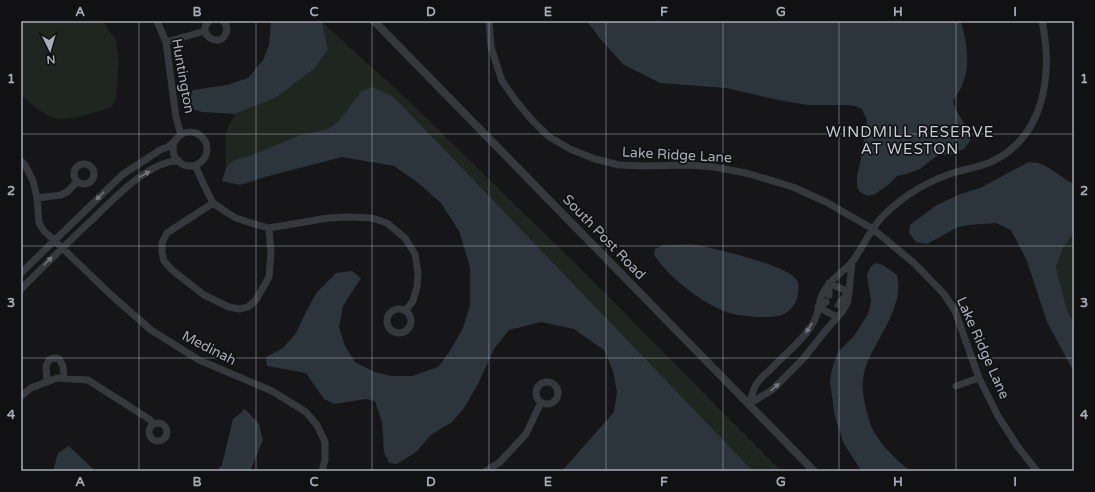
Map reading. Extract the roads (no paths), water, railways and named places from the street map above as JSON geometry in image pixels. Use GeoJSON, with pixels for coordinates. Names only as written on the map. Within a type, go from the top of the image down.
{"type":"FeatureCollection","features":[{"type":"Feature","properties":{"kind":"street","name":"Huntington"},"geometry":{"type":"LineString","coordinates":[[157,21],[166,42],[179,137]]}},
{"type":"Feature","properties":{"kind":"street"},"geometry":{"type":"LineString","coordinates":[[209,21],[205,27],[205,32],[210,38],[218,40],[227,32],[227,27],[223,21]]}},
{"type":"Feature","properties":{"kind":"street","name":"South Post Road"},"geometry":{"type":"LineString","coordinates":[[374,21],[814,471]]}},
{"type":"Feature","properties":{"kind":"street","name":"Lake Ridge Lane"},"geometry":{"type":"LineString","coordinates":[[490,21],[491,48],[502,81],[531,119],[548,136],[570,149],[595,159],[619,166],[688,165],[714,167],[746,173],[793,187],[826,202],[873,229],[915,264],[944,294],[955,311],[967,347],[998,416],[1018,447],[1037,471]]}},
{"type":"Feature","properties":{"kind":"street"},"geometry":{"type":"LineString","coordinates":[[749,404],[757,382],[806,334],[817,314],[819,302],[823,292],[829,283],[852,262],[873,229],[885,214],[915,190],[955,173],[989,163],[1004,156],[1017,145],[1027,133],[1035,120],[1045,82],[1045,35],[1042,21]]}},
{"type":"Feature","properties":{"kind":"street"},"geometry":{"type":"LineString","coordinates":[[166,42],[205,32]]}},
{"type":"Feature","properties":{"kind":"street"},"geometry":{"type":"LineString","coordinates":[[21,273],[122,175],[160,150],[168,147],[185,133],[200,135],[207,147],[204,157],[200,162],[195,165],[188,165],[172,161],[161,165],[138,178],[62,248],[21,289]]}},
{"type":"Feature","properties":{"kind":"street"},"geometry":{"type":"LineString","coordinates":[[179,137],[173,147],[173,151],[179,162]]}},
{"type":"Feature","properties":{"kind":"street","name":"Medinah"},"geometry":{"type":"LineString","coordinates":[[21,160],[25,165],[32,181],[37,198],[39,223],[44,231],[110,294],[151,330],[199,360],[272,391],[306,412],[317,425],[325,442],[325,460],[322,471]]}},
{"type":"Feature","properties":{"kind":"street"},"geometry":{"type":"LineString","coordinates":[[195,165],[213,203],[236,218],[251,224],[269,228],[328,218],[350,217],[372,218],[387,223],[405,238],[415,254],[418,273],[417,287],[413,301],[405,311]]}},
{"type":"Feature","properties":{"kind":"street"},"geometry":{"type":"LineString","coordinates":[[37,198],[61,195],[67,192],[77,182]]}},
{"type":"Feature","properties":{"kind":"street"},"geometry":{"type":"LineString","coordinates":[[213,203],[167,233],[162,243],[162,253],[164,261],[172,270],[204,295],[228,307],[239,309],[248,307],[256,300],[269,277],[271,253],[269,228]]}},
{"type":"Feature","properties":{"kind":"street"},"geometry":{"type":"LineString","coordinates":[[749,404],[772,390],[803,359],[842,312],[848,301],[852,262]]}},
{"type":"Feature","properties":{"kind":"street"},"geometry":{"type":"LineString","coordinates":[[829,283],[849,292]]}},
{"type":"Feature","properties":{"kind":"street"},"geometry":{"type":"LineString","coordinates":[[829,283],[829,295]]}},
{"type":"Feature","properties":{"kind":"street"},"geometry":{"type":"LineString","coordinates":[[841,301],[849,292]]}},
{"type":"Feature","properties":{"kind":"street"},"geometry":{"type":"LineString","coordinates":[[818,307],[826,302]]}},
{"type":"Feature","properties":{"kind":"street"},"geometry":{"type":"LineString","coordinates":[[818,307],[837,317]]}},
{"type":"Feature","properties":{"kind":"street"},"geometry":{"type":"LineString","coordinates":[[837,308],[837,317]]}},
{"type":"Feature","properties":{"kind":"street"},"geometry":{"type":"LineString","coordinates":[[47,382],[46,366],[49,360],[54,358],[59,359],[63,366],[64,378]]}},
{"type":"Feature","properties":{"kind":"street"},"geometry":{"type":"LineString","coordinates":[[21,396],[31,388],[57,378],[88,380],[149,419],[154,424]]}},
{"type":"Feature","properties":{"kind":"street"},"geometry":{"type":"LineString","coordinates":[[956,386],[980,378]]}},
{"type":"Feature","properties":{"kind":"street"},"geometry":{"type":"LineString","coordinates":[[486,471],[500,462],[526,434],[541,402]]}},
{"type":"Feature","properties":{"kind":"tunnel"},"geometry":{"type":"LineString","coordinates":[[837,308],[841,301]]}},
{"type":"Feature","properties":{"kind":"district","name":"WINDMILL RESERVE AT WESTON"},"geometry":{"type":"Point","coordinates":[910,140]}}]}
